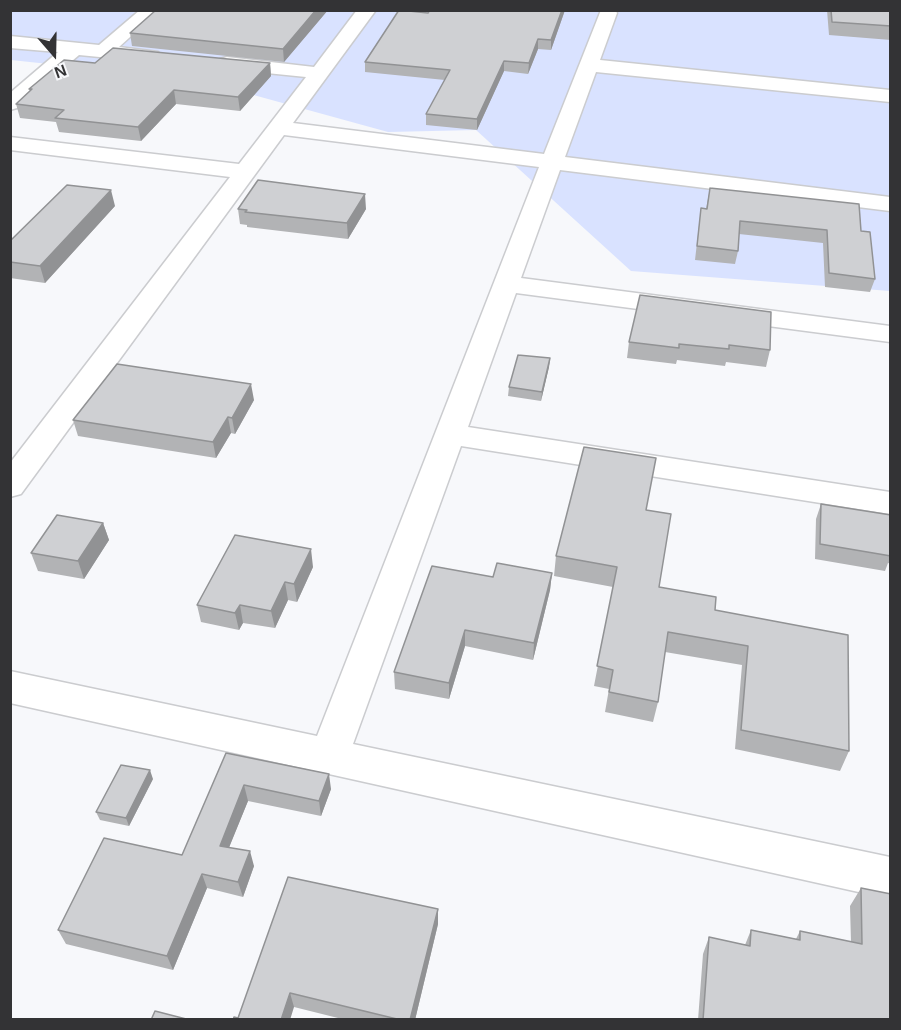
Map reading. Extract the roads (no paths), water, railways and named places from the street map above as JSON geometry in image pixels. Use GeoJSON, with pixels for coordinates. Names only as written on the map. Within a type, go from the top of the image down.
{"type":"FeatureCollection","features":[{"type":"Feature","properties":{"kind":"street"},"geometry":{"type":"LineString","coordinates":[[103,51],[151,10]]}},
{"type":"Feature","properties":{"kind":"street"},"geometry":{"type":"LineString","coordinates":[[10,486],[367,10]]}},
{"type":"Feature","properties":{"kind":"street"},"geometry":{"type":"LineString","coordinates":[[329,756],[608,13]]}},
{"type":"Feature","properties":{"kind":"street"},"geometry":{"type":"LineString","coordinates":[[10,42],[172,58]]}},
{"type":"Feature","properties":{"kind":"street"},"geometry":{"type":"LineString","coordinates":[[10,104],[75,48]]}},
{"type":"Feature","properties":{"kind":"street"},"geometry":{"type":"LineString","coordinates":[[206,61],[320,73]]}},
{"type":"Feature","properties":{"kind":"street"},"geometry":{"type":"LineString","coordinates":[[588,65],[890,96],[891,120]]}},
{"type":"Feature","properties":{"kind":"street"},"geometry":{"type":"LineString","coordinates":[[279,128],[891,204]]}},
{"type":"Feature","properties":{"kind":"street"},"geometry":{"type":"LineString","coordinates":[[10,143],[246,172]]}},
{"type":"Feature","properties":{"kind":"street"},"geometry":{"type":"LineString","coordinates":[[506,284],[891,334]]}},
{"type":"Feature","properties":{"kind":"street"},"geometry":{"type":"LineString","coordinates":[[450,434],[891,503]]}},
{"type":"Feature","properties":{"kind":"street"},"geometry":{"type":"LineString","coordinates":[[10,687],[891,878]]}}]}
